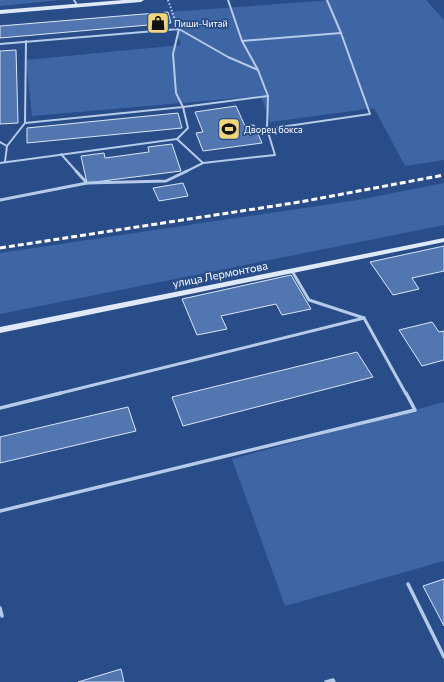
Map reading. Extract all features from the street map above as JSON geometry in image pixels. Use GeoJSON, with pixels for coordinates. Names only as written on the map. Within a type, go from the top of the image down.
{"type":"FeatureCollection","features":[{"type":"Feature","properties":{"kind":"main road"},"geometry":{"type":"LineString","coordinates":[[0,12],[75,2],[141,0]]}},
{"type":"Feature","properties":{"kind":"main road","name":"улица Лермонтова"},"geometry":{"type":"LineString","coordinates":[[0,330],[444,240]]}},
{"type":"Feature","properties":{"kind":"lane"},"geometry":{"type":"LineString","coordinates":[[0,200],[87,183],[166,181],[203,163],[275,155],[267,129],[268,96],[258,70],[242,41],[228,0]]}},
{"type":"Feature","properties":{"kind":"lane"},"geometry":{"type":"LineString","coordinates":[[267,129],[370,114],[341,33],[327,0]]}},
{"type":"Feature","properties":{"kind":"lane"},"geometry":{"type":"LineString","coordinates":[[0,164],[61,154],[178,139],[188,128],[183,107],[176,93],[173,54],[179,29]]}},
{"type":"Feature","properties":{"kind":"lane"},"geometry":{"type":"LineString","coordinates":[[0,44],[179,29],[228,57],[258,70]]}},
{"type":"Feature","properties":{"kind":"lane"},"geometry":{"type":"LineString","coordinates":[[242,41],[341,33]]}},
{"type":"Feature","properties":{"kind":"lane"},"geometry":{"type":"LineString","coordinates":[[5,162],[7,146],[25,123],[26,42]]}},
{"type":"Feature","properties":{"kind":"lane"},"geometry":{"type":"LineString","coordinates":[[25,123],[183,107],[268,96]]}},
{"type":"Feature","properties":{"kind":"lane"},"geometry":{"type":"LineString","coordinates":[[178,139],[203,163]]}},
{"type":"Feature","properties":{"kind":"lane"},"geometry":{"type":"LineString","coordinates":[[0,142],[7,146]]}},
{"type":"Feature","properties":{"kind":"lane"},"geometry":{"type":"LineString","coordinates":[[61,154],[87,183]]}},
{"type":"Feature","properties":{"kind":"lane"},"geometry":{"type":"LineString","coordinates":[[0,511],[415,410],[364,318],[309,300],[292,270]]}},
{"type":"Feature","properties":{"kind":"lane"},"geometry":{"type":"LineString","coordinates":[[0,408],[364,318]]}},
{"type":"Feature","properties":{"kind":"lane"},"geometry":{"type":"LineString","coordinates":[[408,584],[444,657]]}},
{"type":"Feature","properties":{"kind":"lane"},"geometry":{"type":"LineString","coordinates":[[0,608],[2,616]]}},
{"type":"Feature","properties":{"kind":"lane"},"geometry":{"type":"LineString","coordinates":[[326,682],[333,680],[334,682]]}},
{"type":"Feature","properties":{"kind":"path"},"geometry":{"type":"LineString","coordinates":[[168,0],[179,29]]}},
{"type":"Feature","properties":{"kind":"shaded area"},"geometry":{"type":"Polygon","coordinates":[[[0,0],[60,0],[0,6],[0,0]]]}},
{"type":"Feature","properties":{"kind":"shaded area"},"geometry":{"type":"Polygon","coordinates":[[[332,0],[426,0],[444,20],[444,160],[405,166],[374,108],[270,122],[261,96],[32,116],[26,60],[181,45],[170,12],[332,0]]]}},
{"type":"Feature","properties":{"kind":"shaded area"},"geometry":{"type":"Polygon","coordinates":[[[444,183],[444,225],[0,314],[0,253],[358,200],[444,183]]]}},
{"type":"Feature","properties":{"kind":"shaded area"},"geometry":{"type":"Polygon","coordinates":[[[444,402],[444,561],[285,606],[232,459],[444,402]]]}},
{"type":"Feature","properties":{"kind":"building"},"geometry":{"type":"Polygon","coordinates":[[[168,12],[171,23],[0,38],[0,26],[168,12]]]}},
{"type":"Feature","properties":{"kind":"building"},"geometry":{"type":"Polygon","coordinates":[[[16,50],[18,123],[0,124],[0,51],[16,50]]]}},
{"type":"Feature","properties":{"kind":"building","name":"Дворец бокса"},"geometry":{"type":"Polygon","coordinates":[[[236,106],[245,126],[254,125],[262,143],[203,151],[196,133],[203,132],[195,112],[236,106]]]}},
{"type":"Feature","properties":{"kind":"building"},"geometry":{"type":"Polygon","coordinates":[[[178,113],[182,128],[27,143],[27,128],[178,113]]]}},
{"type":"Feature","properties":{"kind":"building"},"geometry":{"type":"Polygon","coordinates":[[[172,144],[181,171],[87,183],[81,156],[104,153],[105,158],[149,152],[148,147],[172,144]]]}},
{"type":"Feature","properties":{"kind":"building"},"geometry":{"type":"Polygon","coordinates":[[[183,183],[188,196],[159,201],[153,188],[183,183]]]}},
{"type":"Feature","properties":{"kind":"building"},"geometry":{"type":"Polygon","coordinates":[[[444,246],[444,271],[412,278],[419,289],[393,295],[370,262],[444,246]]]}},
{"type":"Feature","properties":{"kind":"building"},"geometry":{"type":"Polygon","coordinates":[[[291,275],[311,309],[282,315],[276,304],[221,316],[227,329],[197,335],[182,299],[291,275]]]}},
{"type":"Feature","properties":{"kind":"building"},"geometry":{"type":"Polygon","coordinates":[[[432,322],[439,332],[444,331],[444,360],[422,366],[399,330],[432,322]]]}},
{"type":"Feature","properties":{"kind":"building"},"geometry":{"type":"Polygon","coordinates":[[[357,352],[373,377],[183,426],[172,397],[357,352]]]}},
{"type":"Feature","properties":{"kind":"building"},"geometry":{"type":"Polygon","coordinates":[[[128,407],[136,431],[0,463],[0,437],[128,407]]]}},
{"type":"Feature","properties":{"kind":"building"},"geometry":{"type":"Polygon","coordinates":[[[444,579],[444,626],[423,586],[444,579]]]}},
{"type":"Feature","properties":{"kind":"building"},"geometry":{"type":"Polygon","coordinates":[[[121,669],[124,682],[78,682],[121,669]]]}},
{"type":"Feature","properties":{"kind":"railway"},"geometry":{"type":"LineString","coordinates":[[0,248],[300,202],[444,175]]}},
{"type":"Feature","properties":{"kind":"place","name":"Пиши-Читай"},"geometry":{"type":"Point","coordinates":[158,23]}},
{"type":"Feature","properties":{"kind":"place","name":"Дворец бокса"},"geometry":{"type":"Point","coordinates":[229,129]}}]}
